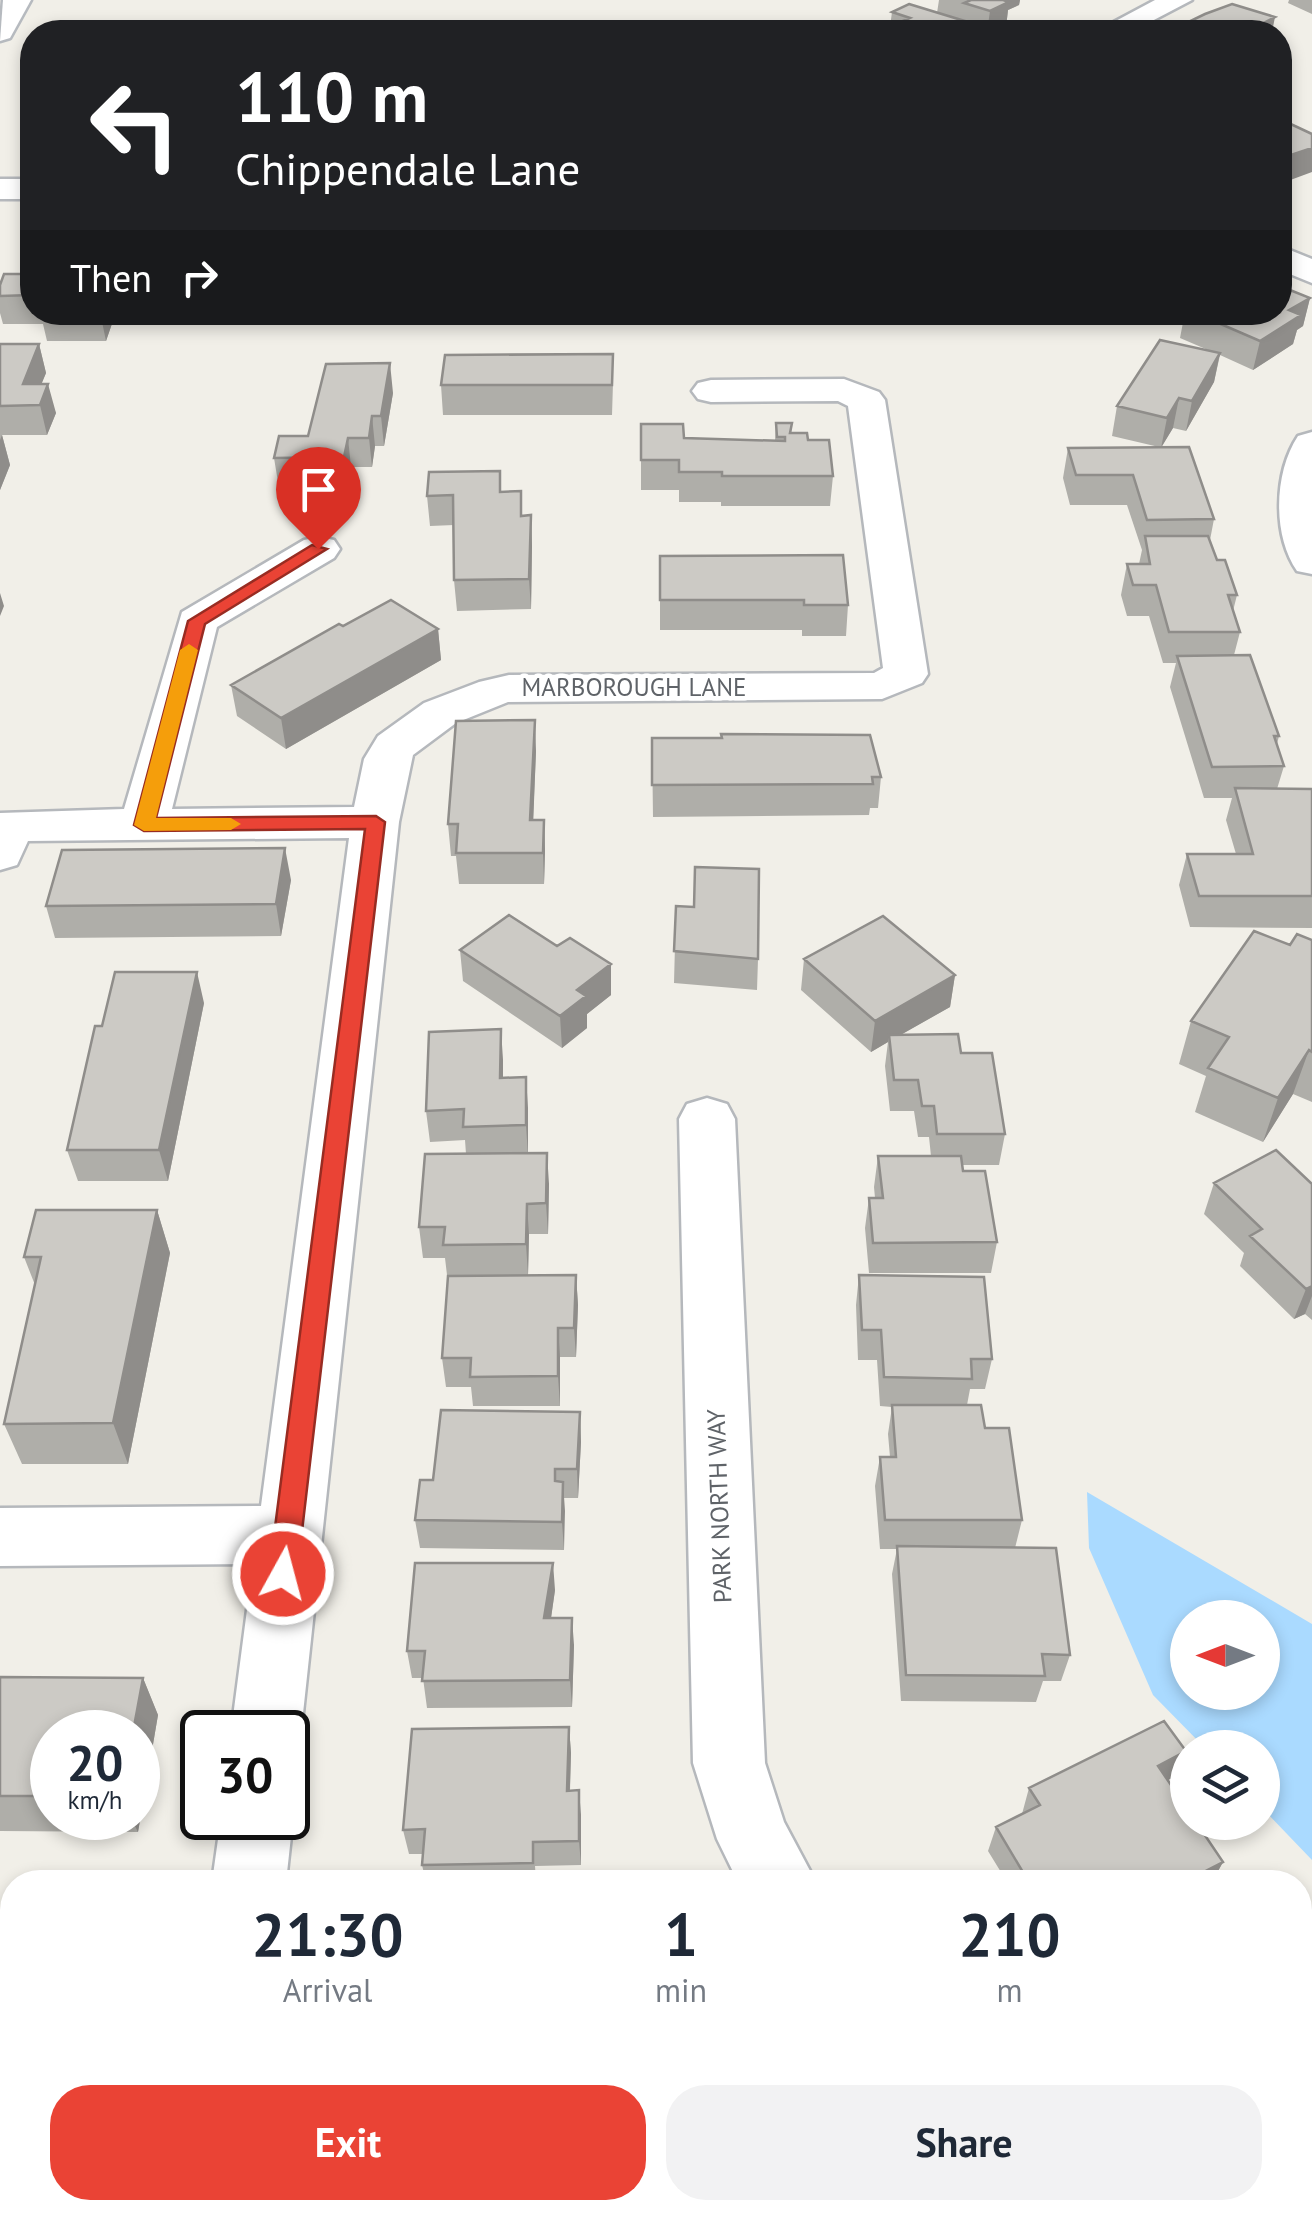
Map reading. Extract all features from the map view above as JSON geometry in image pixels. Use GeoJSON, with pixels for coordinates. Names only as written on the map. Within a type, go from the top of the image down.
{"type":"FeatureCollection","features":[{"type":"Feature","properties":{"kind":"street"},"geometry":{"type":"LineString","coordinates":[[0,32],[17,0]]}},
{"type":"Feature","properties":{"kind":"street"},"geometry":{"type":"LineString","coordinates":[[1135,20],[1178,0]]}},
{"type":"Feature","properties":{"kind":"street","name":"MARBOROUGH LANE"},"geometry":{"type":"LineString","coordinates":[[268,1710],[376,822],[387,758],[402,738],[490,691],[882,686],[906,674],[866,400],[844,390],[711,391]]}},
{"type":"Feature","properties":{"kind":"street"},"geometry":{"type":"LineString","coordinates":[[1312,444],[1298,482],[1303,537],[1312,562]]}},
{"type":"Feature","properties":{"kind":"street"},"geometry":{"type":"LineString","coordinates":[[144,825],[197,621],[318,549]]}},
{"type":"Feature","properties":{"kind":"street"},"geometry":{"type":"LineString","coordinates":[[0,854],[9,826],[376,822]]}},
{"type":"Feature","properties":{"kind":"street","name":"PARK NORTH WAY"},"geometry":{"type":"LineString","coordinates":[[708,1119],[728,1763],[753,1839],[772,1870]]}},
{"type":"Feature","properties":{"kind":"street"},"geometry":{"type":"LineString","coordinates":[[0,1537],[288,1535]]}},
{"type":"Feature","properties":{"kind":"street"},"geometry":{"type":"LineString","coordinates":[[251,1870],[254,1840]]}},
{"type":"Feature","properties":{"kind":"water"},"geometry":{"type":"Polygon","coordinates":[[[1087,1492],[1271,1600],[1170,1600],[1170,1710],[1280,1710],[1280,1605],[1312,1624],[1312,1860],[1280,1827],[1280,1730],[1187,1730],[1153,1695],[1089,1548],[1087,1492]]]}},
{"type":"Feature","properties":{"kind":"building"},"geometry":{"type":"Polygon","coordinates":[[[1009,2],[990,11],[964,3],[1009,2]]]}},
{"type":"Feature","properties":{"kind":"building"},"geometry":{"type":"Polygon","coordinates":[[[909,4],[961,20],[905,20],[910,18],[892,12],[909,4]]]}},
{"type":"Feature","properties":{"kind":"building"},"geometry":{"type":"Polygon","coordinates":[[[1232,4],[1275,17],[1193,20],[1232,4]]]}},
{"type":"Feature","properties":{"kind":"building"},"geometry":{"type":"Polygon","coordinates":[[[1292,125],[1312,134],[1312,148],[1292,155],[1292,125]]]}},
{"type":"Feature","properties":{"kind":"building"},"geometry":{"type":"Polygon","coordinates":[[[4,274],[20,274],[20,295],[0,296],[4,274]]]}},
{"type":"Feature","properties":{"kind":"building"},"geometry":{"type":"Polygon","coordinates":[[[1292,291],[1310,298],[1292,308],[1292,291]]]}},
{"type":"Feature","properties":{"kind":"building"},"geometry":{"type":"Polygon","coordinates":[[[1223,325],[1285,325],[1260,341],[1223,325]]]}},
{"type":"Feature","properties":{"kind":"building"},"geometry":{"type":"Polygon","coordinates":[[[1160,340],[1220,353],[1192,401],[1179,398],[1167,418],[1117,406],[1160,340]]]}},
{"type":"Feature","properties":{"kind":"building"},"geometry":{"type":"Polygon","coordinates":[[[0,344],[39,344],[23,384],[48,384],[40,405],[0,406],[0,344]]]}},
{"type":"Feature","properties":{"kind":"building"},"geometry":{"type":"Polygon","coordinates":[[[613,354],[612,385],[441,385],[445,355],[613,354]]]}},
{"type":"Feature","properties":{"kind":"building"},"geometry":{"type":"Polygon","coordinates":[[[390,363],[381,416],[372,416],[369,438],[348,438],[344,457],[274,458],[279,436],[308,436],[326,364],[390,363]]]}},
{"type":"Feature","properties":{"kind":"building"},"geometry":{"type":"Polygon","coordinates":[[[776,423],[792,423],[790,433],[807,433],[808,440],[829,440],[833,476],[722,476],[722,472],[679,472],[679,460],[641,460],[641,424],[683,424],[684,438],[785,441],[785,437],[777,437],[776,423]]]}},
{"type":"Feature","properties":{"kind":"building"},"geometry":{"type":"Polygon","coordinates":[[[1189,447],[1214,519],[1147,520],[1133,475],[1076,475],[1068,448],[1189,447]]]}},
{"type":"Feature","properties":{"kind":"building"},"geometry":{"type":"Polygon","coordinates":[[[500,471],[500,492],[521,491],[521,516],[531,515],[529,579],[454,580],[453,495],[427,496],[429,472],[500,471]]]}},
{"type":"Feature","properties":{"kind":"building"},"geometry":{"type":"Polygon","coordinates":[[[1145,536],[1208,536],[1217,560],[1225,560],[1237,595],[1228,595],[1240,632],[1169,632],[1156,585],[1133,585],[1127,564],[1150,564],[1145,536]]]}},
{"type":"Feature","properties":{"kind":"building"},"geometry":{"type":"Polygon","coordinates":[[[843,555],[848,605],[804,605],[804,600],[660,600],[660,556],[843,555]]]}},
{"type":"Feature","properties":{"kind":"building"},"geometry":{"type":"Polygon","coordinates":[[[391,600],[438,629],[281,718],[231,685],[339,624],[343,626],[391,600]]]}},
{"type":"Feature","properties":{"kind":"building"},"geometry":{"type":"Polygon","coordinates":[[[1250,655],[1279,736],[1274,736],[1284,766],[1212,767],[1177,656],[1250,655]]]}},
{"type":"Feature","properties":{"kind":"building"},"geometry":{"type":"Polygon","coordinates":[[[535,720],[530,820],[544,820],[543,853],[456,853],[458,824],[448,824],[456,721],[535,720]]]}},
{"type":"Feature","properties":{"kind":"building"},"geometry":{"type":"Polygon","coordinates":[[[721,734],[870,735],[881,777],[872,777],[873,784],[652,785],[652,738],[722,738],[721,734]]]}},
{"type":"Feature","properties":{"kind":"building"},"geometry":{"type":"Polygon","coordinates":[[[1235,788],[1312,789],[1312,896],[1199,896],[1187,854],[1253,854],[1235,788]]]}},
{"type":"Feature","properties":{"kind":"building"},"geometry":{"type":"Polygon","coordinates":[[[285,848],[276,904],[46,906],[62,850],[285,848]]]}},
{"type":"Feature","properties":{"kind":"building"},"geometry":{"type":"Polygon","coordinates":[[[695,867],[759,869],[758,959],[674,951],[676,906],[694,907],[695,867]]]}},
{"type":"Feature","properties":{"kind":"building"},"geometry":{"type":"Polygon","coordinates":[[[509,915],[557,946],[570,938],[611,964],[577,990],[586,996],[560,1016],[460,950],[509,915]]]}},
{"type":"Feature","properties":{"kind":"building"},"geometry":{"type":"Polygon","coordinates":[[[883,916],[955,975],[875,1021],[804,959],[883,916]]]}},
{"type":"Feature","properties":{"kind":"building"},"geometry":{"type":"Polygon","coordinates":[[[1254,931],[1290,945],[1297,934],[1312,940],[1312,1052],[1309,1050],[1278,1098],[1208,1068],[1229,1037],[1191,1021],[1254,931]]]}},
{"type":"Feature","properties":{"kind":"building"},"geometry":{"type":"Polygon","coordinates":[[[115,972],[197,972],[159,1150],[67,1150],[95,1026],[102,1026],[115,972]]]}},
{"type":"Feature","properties":{"kind":"building"},"geometry":{"type":"Polygon","coordinates":[[[501,1029],[500,1078],[526,1077],[526,1125],[463,1127],[464,1109],[426,1111],[429,1032],[501,1029]]]}},
{"type":"Feature","properties":{"kind":"building"},"geometry":{"type":"Polygon","coordinates":[[[958,1034],[961,1053],[992,1053],[1005,1134],[937,1134],[934,1106],[922,1106],[918,1080],[894,1080],[889,1035],[958,1034]]]}},
{"type":"Feature","properties":{"kind":"building"},"geometry":{"type":"Polygon","coordinates":[[[1276,1150],[1312,1184],[1312,1286],[1306,1289],[1250,1236],[1262,1229],[1214,1183],[1276,1150]]]}},
{"type":"Feature","properties":{"kind":"building"},"geometry":{"type":"Polygon","coordinates":[[[547,1153],[546,1203],[527,1204],[526,1244],[443,1245],[445,1227],[419,1227],[425,1154],[547,1153]]]}},
{"type":"Feature","properties":{"kind":"building"},"geometry":{"type":"Polygon","coordinates":[[[878,1156],[961,1156],[963,1171],[985,1171],[997,1242],[873,1243],[869,1198],[883,1198],[878,1156]]]}},
{"type":"Feature","properties":{"kind":"building"},"geometry":{"type":"Polygon","coordinates":[[[36,1210],[157,1210],[113,1423],[4,1424],[41,1257],[24,1257],[36,1210]]]}},
{"type":"Feature","properties":{"kind":"building"},"geometry":{"type":"Polygon","coordinates":[[[576,1275],[574,1328],[558,1328],[558,1376],[470,1377],[471,1358],[442,1358],[448,1276],[576,1275]]]}},
{"type":"Feature","properties":{"kind":"building"},"geometry":{"type":"Polygon","coordinates":[[[859,1275],[984,1277],[992,1359],[971,1359],[972,1379],[884,1377],[881,1330],[862,1330],[859,1275]]]}},
{"type":"Feature","properties":{"kind":"building"},"geometry":{"type":"Polygon","coordinates":[[[892,1405],[981,1405],[985,1428],[1009,1428],[1022,1520],[885,1520],[880,1457],[896,1457],[892,1405]]]}},
{"type":"Feature","properties":{"kind":"building"},"geometry":{"type":"Polygon","coordinates":[[[441,1410],[580,1412],[577,1469],[555,1469],[555,1481],[563,1482],[562,1522],[415,1520],[420,1480],[433,1480],[441,1410]]]}},
{"type":"Feature","properties":{"kind":"building"},"geometry":{"type":"Polygon","coordinates":[[[897,1546],[1056,1548],[1070,1655],[1042,1654],[1045,1676],[906,1675],[897,1546]]]}},
{"type":"Feature","properties":{"kind":"building"},"geometry":{"type":"Polygon","coordinates":[[[415,1563],[553,1563],[544,1618],[572,1618],[570,1680],[422,1681],[425,1651],[407,1651],[415,1563]]]}},
{"type":"Feature","properties":{"kind":"building"},"geometry":{"type":"Polygon","coordinates":[[[0,1677],[143,1678],[137,1710],[30,1710],[30,1796],[0,1796],[0,1677]]]}},
{"type":"Feature","properties":{"kind":"building"},"geometry":{"type":"Polygon","coordinates":[[[1164,1721],[1171,1730],[1170,1760],[1158,1766],[1170,1784],[1170,1840],[1208,1840],[1223,1862],[1207,1870],[1022,1870],[996,1827],[1040,1805],[1029,1788],[1164,1721]]]}},
{"type":"Feature","properties":{"kind":"building"},"geometry":{"type":"Polygon","coordinates":[[[569,1727],[567,1791],[579,1790],[579,1841],[533,1842],[533,1863],[422,1865],[425,1829],[403,1830],[412,1729],[569,1727]]]}},
{"type":"Feature","properties":{"kind":"slow traffic"},"geometry":{"type":"LineString","coordinates":[[189,650],[144,825],[231,824]]}},
{"type":"Feature","properties":{"kind":"route"},"geometry":{"type":"LineString","coordinates":[[283,1574],[376,822],[144,825],[197,621],[318,549]]}}]}
